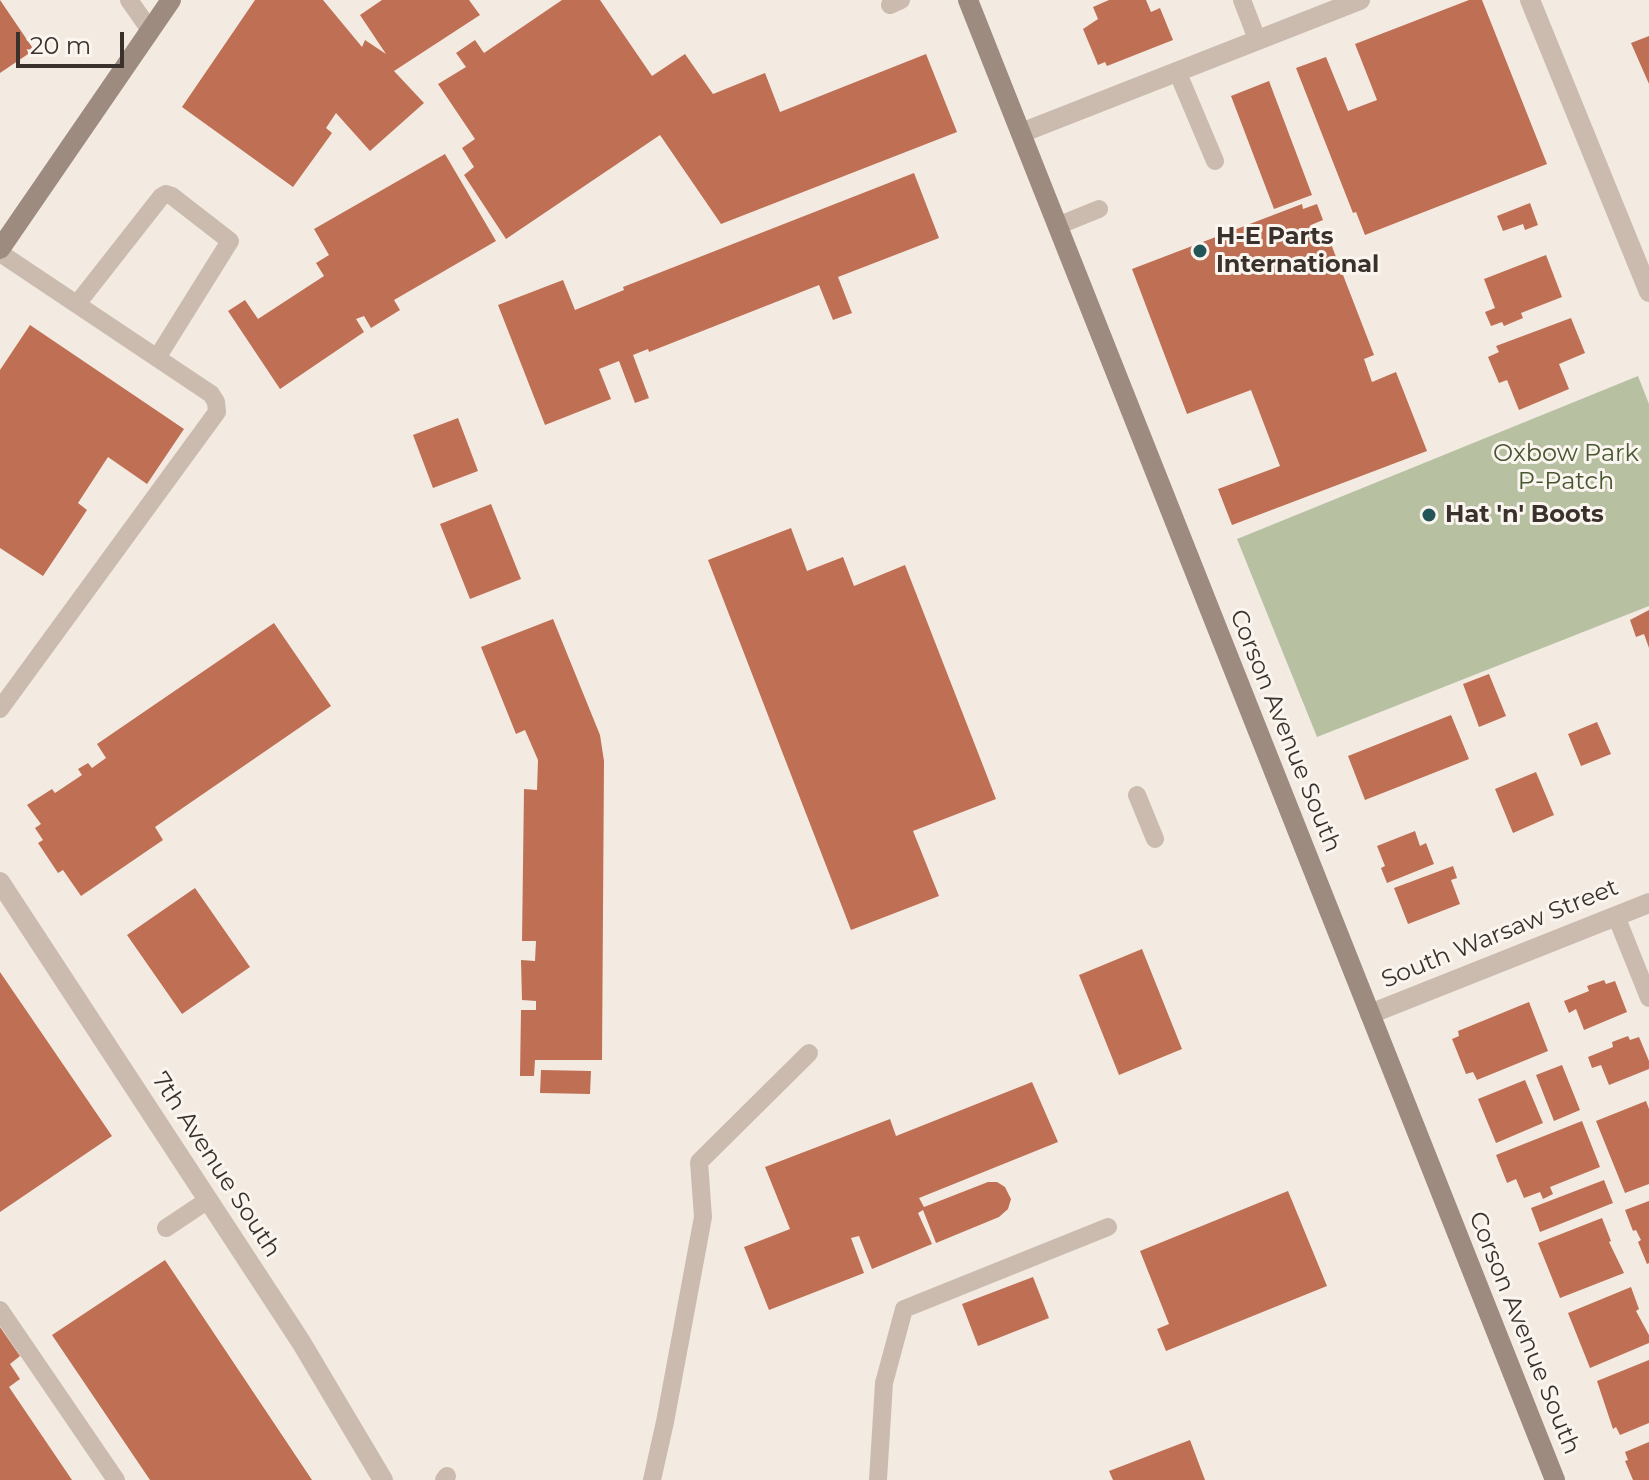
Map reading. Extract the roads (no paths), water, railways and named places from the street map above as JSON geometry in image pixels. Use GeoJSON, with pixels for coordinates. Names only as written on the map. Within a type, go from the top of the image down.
{"type":"FeatureCollection","features":[{"type":"Feature","properties":{"kind":"street"},"geometry":{"type":"LineString","coordinates":[[0,251],[171,0]]}},
{"type":"Feature","properties":{"kind":"street","name":"Corson Avenue South"},"geometry":{"type":"LineString","coordinates":[[968,0],[1555,1480]]}},
{"type":"Feature","properties":{"kind":"street"},"geometry":{"type":"LineString","coordinates":[[1021,133],[1360,0]]}},
{"type":"Feature","properties":{"kind":"street"},"geometry":{"type":"LineString","coordinates":[[1530,0],[1649,292]]}},
{"type":"Feature","properties":{"kind":"street","name":"7th Avenue South"},"geometry":{"type":"LineString","coordinates":[[0,882],[301,1342],[383,1480]]}},
{"type":"Feature","properties":{"kind":"street","name":"South Warsaw Street"},"geometry":{"type":"LineString","coordinates":[[1370,1014],[1649,903]]}},
{"type":"Feature","properties":{"kind":"lane"},"geometry":{"type":"LineString","coordinates":[[129,0],[150,30]]}},
{"type":"Feature","properties":{"kind":"lane"},"geometry":{"type":"LineString","coordinates":[[1242,0],[1257,39]]}},
{"type":"Feature","properties":{"kind":"lane"},"geometry":{"type":"LineString","coordinates":[[1177,71],[1215,161]]}},
{"type":"Feature","properties":{"kind":"lane"},"geometry":{"type":"LineString","coordinates":[[77,304],[161,197],[166,194],[172,196],[230,241],[157,358]]}},
{"type":"Feature","properties":{"kind":"lane"},"geometry":{"type":"LineString","coordinates":[[1057,226],[1099,209]]}},
{"type":"Feature","properties":{"kind":"lane"},"geometry":{"type":"LineString","coordinates":[[0,251],[211,394],[217,412],[0,709]]}},
{"type":"Feature","properties":{"kind":"lane"},"geometry":{"type":"LineString","coordinates":[[1137,795],[1155,839]]}},
{"type":"Feature","properties":{"kind":"lane"},"geometry":{"type":"LineString","coordinates":[[1616,916],[1649,998]]}},
{"type":"Feature","properties":{"kind":"lane"},"geometry":{"type":"LineString","coordinates":[[652,1480],[703,1217],[699,1162],[809,1053]]}},
{"type":"Feature","properties":{"kind":"lane"},"geometry":{"type":"LineString","coordinates":[[166,1228],[208,1200]]}},
{"type":"Feature","properties":{"kind":"lane"},"geometry":{"type":"LineString","coordinates":[[878,1480],[884,1383],[904,1309],[1108,1227]]}},
{"type":"Feature","properties":{"kind":"lane"},"geometry":{"type":"LineString","coordinates":[[0,1310],[116,1480]]}},
{"type":"Feature","properties":{"kind":"place","name":"H-E Parts International"},"geometry":{"type":"Point","coordinates":[1200,251]}},
{"type":"Feature","properties":{"kind":"place","name":"Hat 'n' Boots"},"geometry":{"type":"Point","coordinates":[1429,515]}},
{"type":"Feature","properties":{"kind":"park label","name":"Oxbow Park P-Patch"},"geometry":{"type":"Point","coordinates":[1566,468]}}]}
